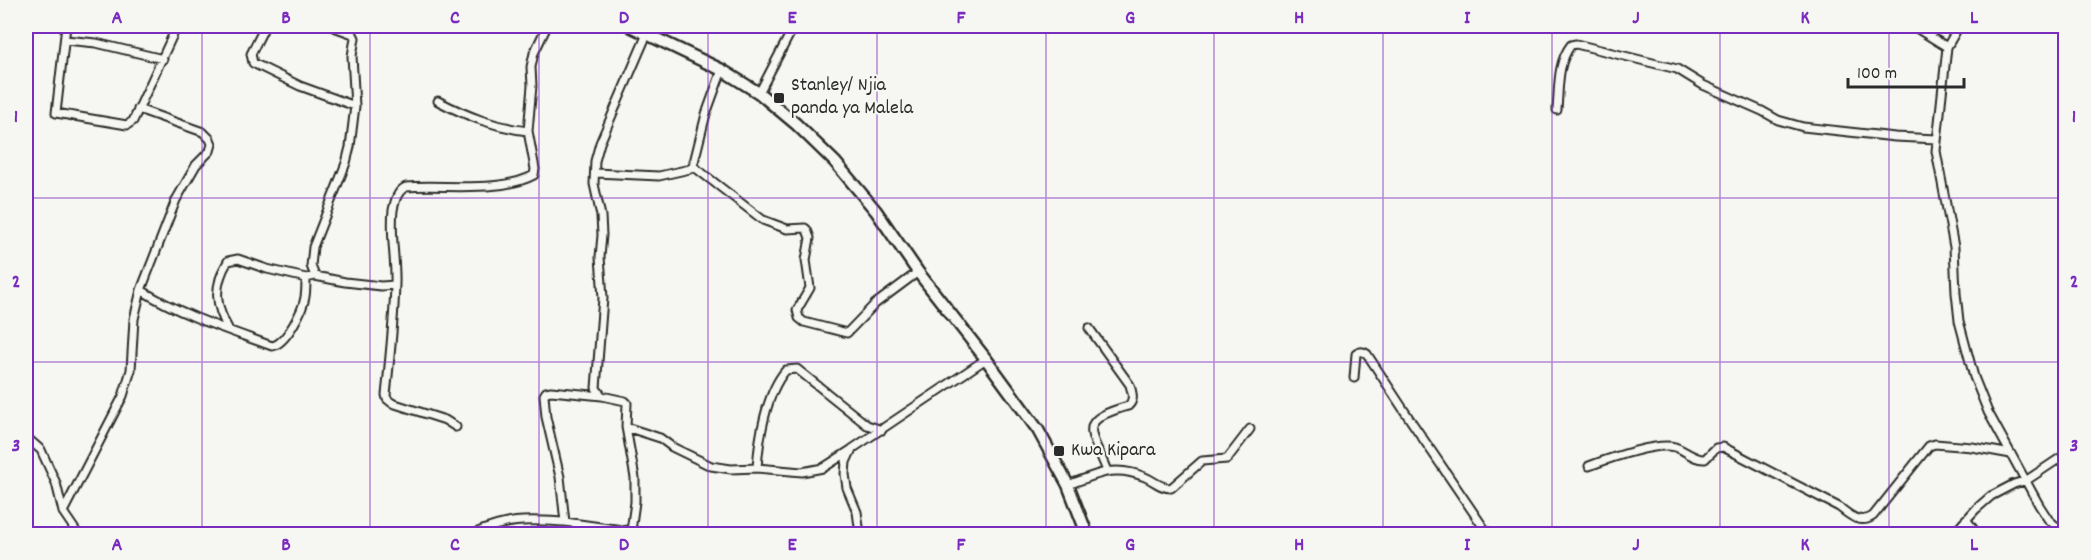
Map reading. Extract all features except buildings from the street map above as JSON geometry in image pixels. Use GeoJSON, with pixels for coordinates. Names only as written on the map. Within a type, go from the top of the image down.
{"type":"FeatureCollection","features":[{"type":"Feature","properties":{"kind":"main road"},"geometry":{"type":"LineString","coordinates":[[630,26],[722,70],[759,93],[796,124],[835,162],[876,211],[918,272],[1038,430],[1068,485],[1087,534]]}},
{"type":"Feature","properties":{"kind":"street"},"geometry":{"type":"LineString","coordinates":[[66,26],[56,113],[127,125],[133,121],[177,26]]}},
{"type":"Feature","properties":{"kind":"street"},"geometry":{"type":"LineString","coordinates":[[265,26],[251,54],[253,63],[300,86],[355,106]]}},
{"type":"Feature","properties":{"kind":"street"},"geometry":{"type":"LineString","coordinates":[[315,276],[310,266],[313,248],[346,163],[355,106],[353,34],[331,26]]}},
{"type":"Feature","properties":{"kind":"street"},"geometry":{"type":"LineString","coordinates":[[456,427],[445,420],[392,403],[387,399],[395,285],[393,208],[401,190],[415,187],[504,184],[534,175],[536,169],[528,131],[532,59],[547,26]]}},
{"type":"Feature","properties":{"kind":"street"},"geometry":{"type":"LineString","coordinates":[[759,93],[794,26]]}},
{"type":"Feature","properties":{"kind":"street"},"geometry":{"type":"LineString","coordinates":[[1913,26],[1947,47]]}},
{"type":"Feature","properties":{"kind":"street"},"geometry":{"type":"LineString","coordinates":[[1959,26],[1947,47],[1936,151],[1954,248],[1961,331],[1974,377],[1988,412],[2043,512],[2064,534]]}},
{"type":"Feature","properties":{"kind":"street"},"geometry":{"type":"LineString","coordinates":[[602,396],[596,388],[603,298],[600,258],[601,216],[596,199],[595,161],[600,142],[619,102],[646,33]]}},
{"type":"Feature","properties":{"kind":"street"},"geometry":{"type":"LineString","coordinates":[[65,39],[96,43],[163,59]]}},
{"type":"Feature","properties":{"kind":"street"},"geometry":{"type":"LineString","coordinates":[[1557,110],[1560,66],[1566,51],[1571,45],[1576,44],[1677,69],[1702,85],[1778,120],[1803,127],[1937,139]]}},
{"type":"Feature","properties":{"kind":"street"},"geometry":{"type":"LineString","coordinates":[[595,173],[659,176],[684,171],[693,166],[706,114],[722,70]]}},
{"type":"Feature","properties":{"kind":"street"},"geometry":{"type":"LineString","coordinates":[[438,101],[497,126],[528,131]]}},
{"type":"Feature","properties":{"kind":"street"},"geometry":{"type":"LineString","coordinates":[[63,512],[123,396],[131,370],[134,319],[141,290],[176,200],[196,165],[210,151],[212,144],[203,132],[138,109]]}},
{"type":"Feature","properties":{"kind":"street"},"geometry":{"type":"LineString","coordinates":[[693,166],[763,220],[787,229],[805,228],[807,230],[810,238],[806,260],[810,288],[796,310],[799,318],[804,322],[847,333],[875,304],[918,272]]}},
{"type":"Feature","properties":{"kind":"street"},"geometry":{"type":"LineString","coordinates":[[229,330],[218,309],[217,293],[228,261],[237,259],[306,278],[315,276],[345,282],[381,286],[395,285]]}},
{"type":"Feature","properties":{"kind":"street"},"geometry":{"type":"LineString","coordinates":[[141,290],[160,302],[272,346],[278,345],[300,314],[305,297],[306,278]]}},
{"type":"Feature","properties":{"kind":"street"},"geometry":{"type":"LineString","coordinates":[[1089,328],[1130,385],[1133,396],[1128,406],[1095,420],[1092,425],[1092,438],[1096,449],[1101,453],[1107,471]]}},
{"type":"Feature","properties":{"kind":"street"},"geometry":{"type":"LineString","coordinates":[[1354,378],[1356,354],[1364,352],[1488,534]]}},
{"type":"Feature","properties":{"kind":"street"},"geometry":{"type":"LineString","coordinates":[[626,427],[660,438],[672,447],[711,466],[802,472],[823,468],[986,359]]}},
{"type":"Feature","properties":{"kind":"street"},"geometry":{"type":"LineString","coordinates":[[757,468],[759,438],[766,414],[776,386],[786,370],[797,369],[867,425],[882,430]]}},
{"type":"Feature","properties":{"kind":"street"},"geometry":{"type":"LineString","coordinates":[[565,522],[560,477],[546,417],[544,395],[551,391],[602,396],[625,400],[627,403],[626,427],[635,478],[632,531]]}},
{"type":"Feature","properties":{"kind":"street"},"geometry":{"type":"LineString","coordinates":[[1068,485],[1107,471],[1129,471],[1170,488],[1202,461],[1227,459],[1250,429]]}},
{"type":"Feature","properties":{"kind":"street"},"geometry":{"type":"LineString","coordinates":[[26,437],[41,450],[56,483],[63,512],[78,534]]}},
{"type":"Feature","properties":{"kind":"street"},"geometry":{"type":"LineString","coordinates":[[1589,466],[1617,455],[1668,447],[1678,448],[1698,459],[1705,459],[1716,448],[1723,447],[1839,507],[1852,517],[1864,520],[1873,516],[1929,446],[1935,444],[1972,447],[2011,454]]}},
{"type":"Feature","properties":{"kind":"street"},"geometry":{"type":"LineString","coordinates":[[852,449],[846,462],[845,474],[847,488],[857,512],[860,534]]}},
{"type":"Feature","properties":{"kind":"street"},"geometry":{"type":"LineString","coordinates":[[1953,534],[1991,496],[2027,480],[2066,454]]}},
{"type":"Feature","properties":{"kind":"street"},"geometry":{"type":"LineString","coordinates":[[1966,519],[1977,534]]}},
{"type":"Feature","properties":{"kind":"street"},"geometry":{"type":"LineString","coordinates":[[473,534],[493,525],[518,520],[565,522],[651,534]]}},
{"type":"Feature","properties":{"kind":"place","name":"Stanley/ Njia panda ya Malela"},"geometry":{"type":"Point","coordinates":[779,98]}},
{"type":"Feature","properties":{"kind":"place","name":"Kwa Kipara"},"geometry":{"type":"Point","coordinates":[1059,451]}}]}
